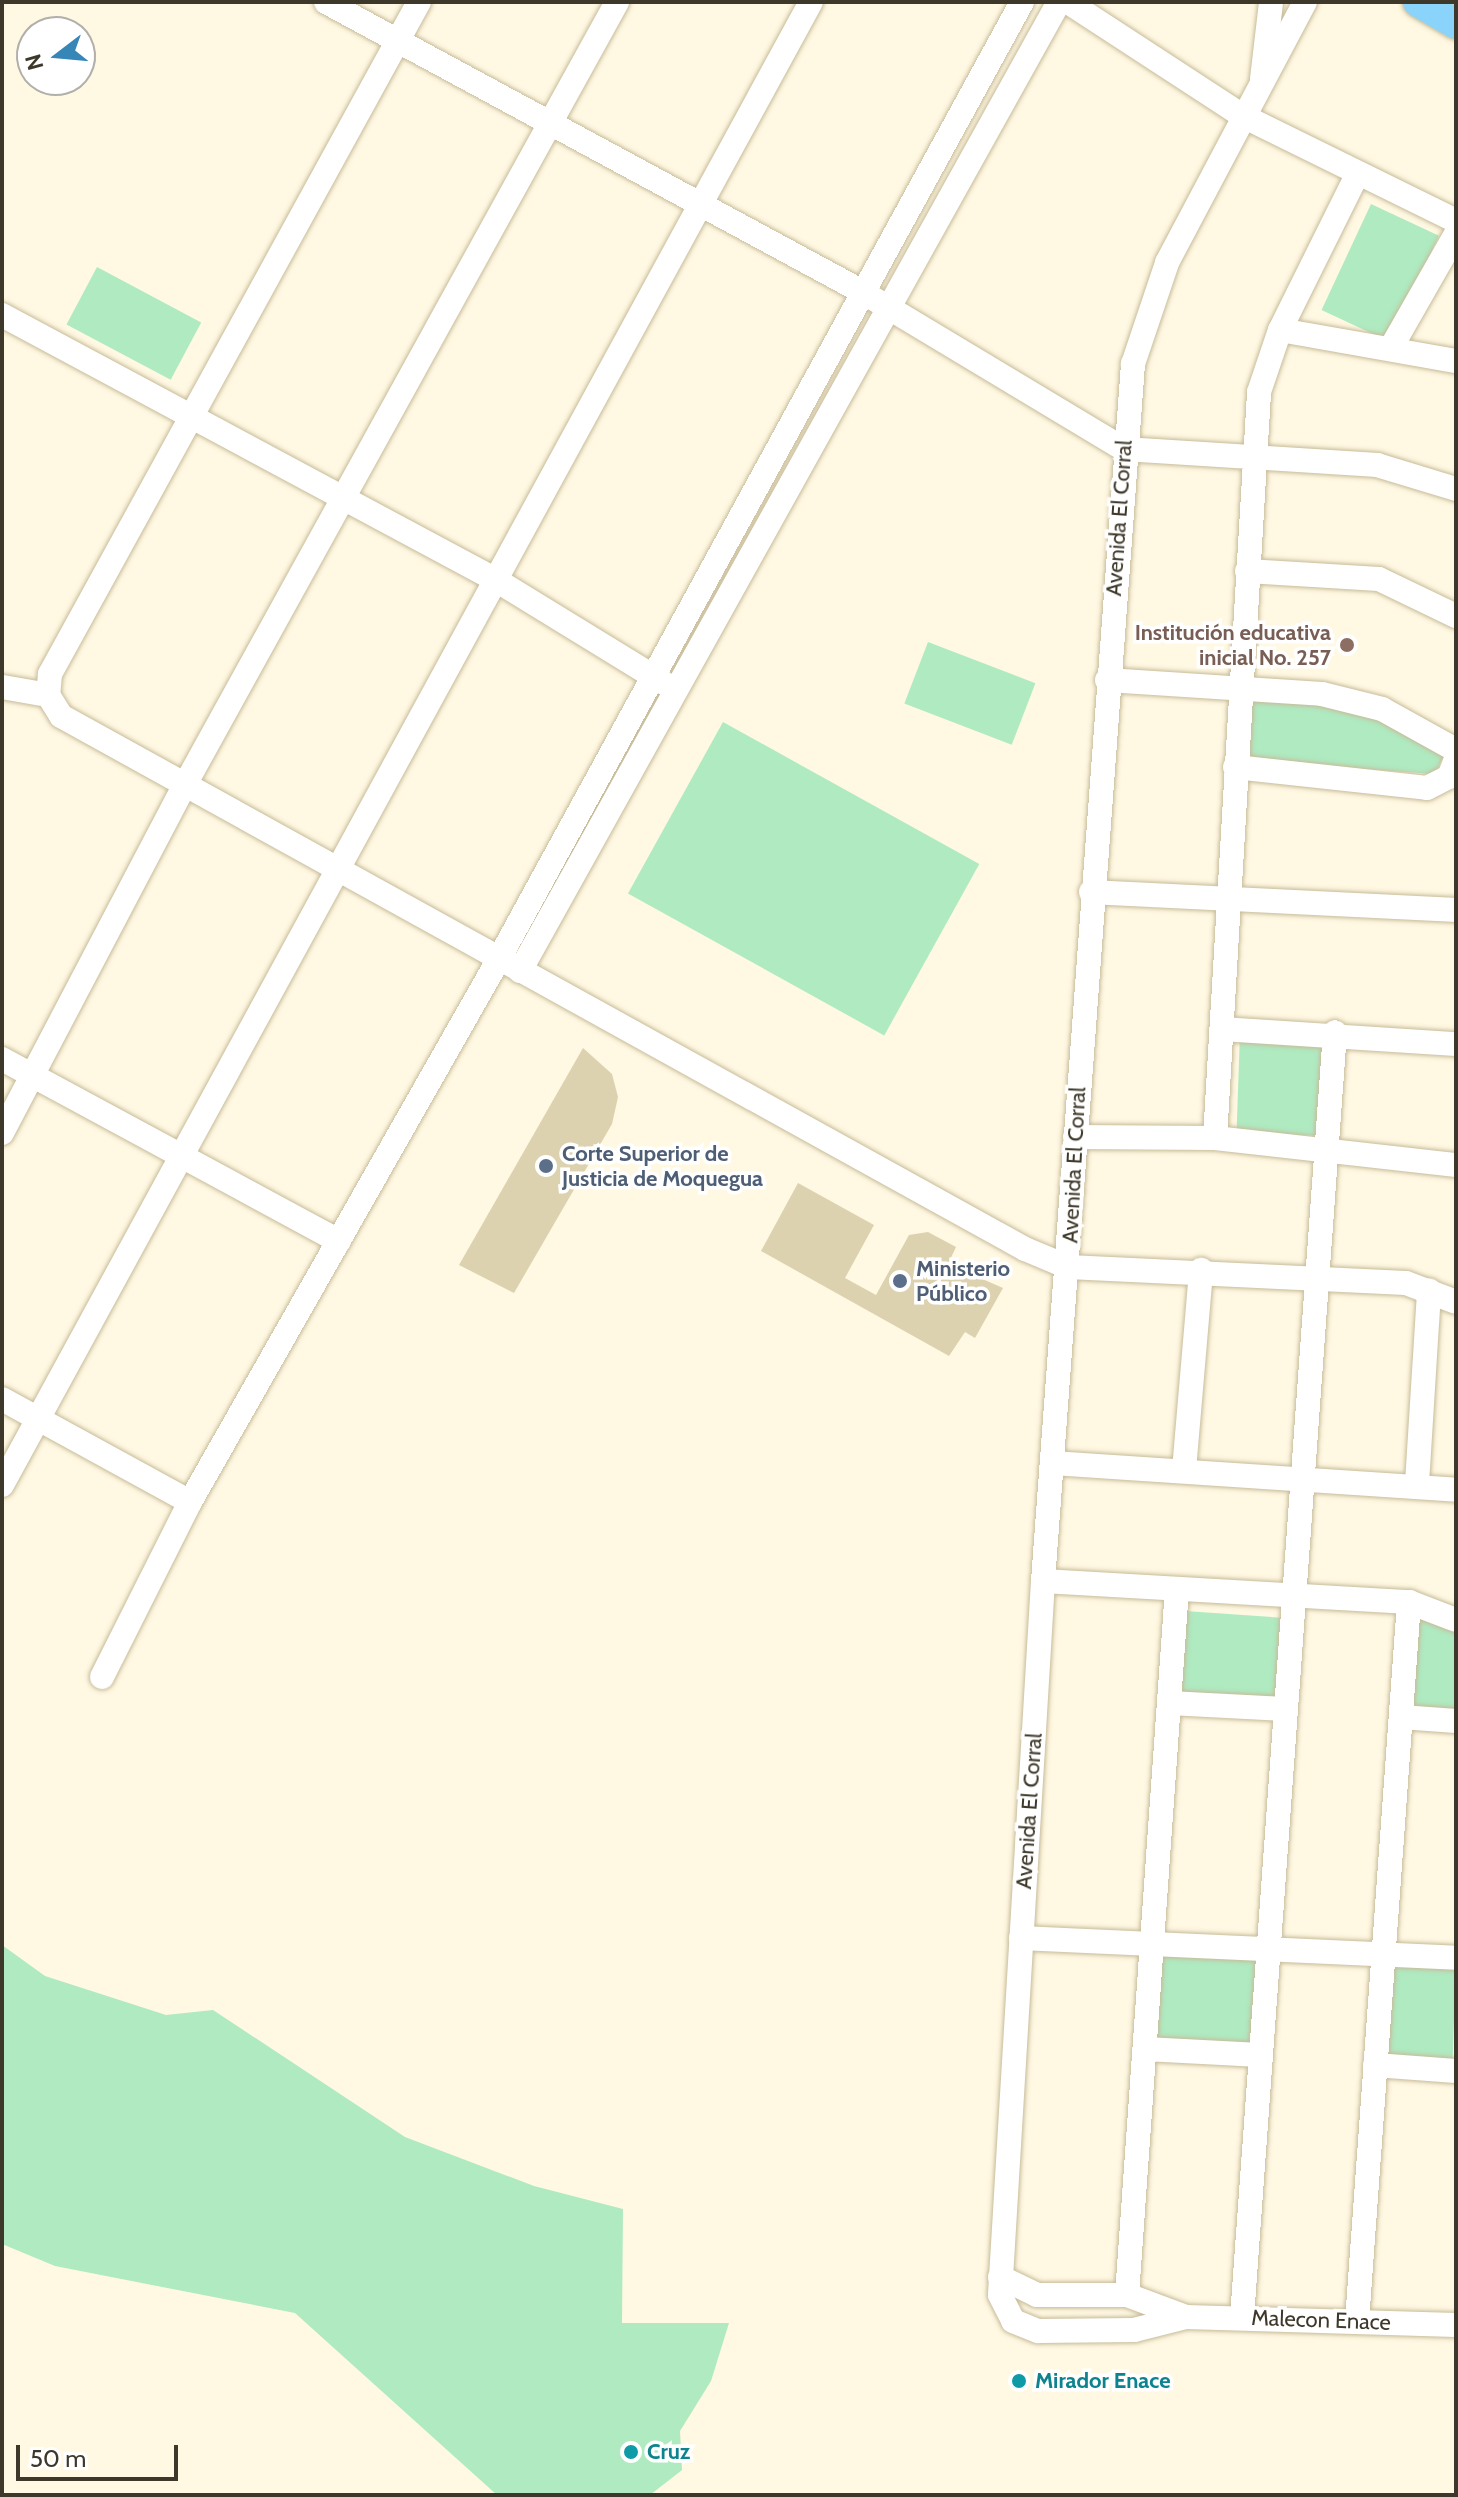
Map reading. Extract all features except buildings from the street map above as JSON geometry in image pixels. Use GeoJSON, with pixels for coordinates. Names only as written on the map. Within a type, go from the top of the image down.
{"type":"FeatureCollection","features":[{"type":"Feature","properties":{"kind":"main road"},"geometry":{"type":"LineString","coordinates":[[1418,2],[1456,24]]}},
{"type":"Feature","properties":{"kind":"street"},"geometry":{"type":"LineString","coordinates":[[326,2],[699,207],[859,290],[1124,449],[1377,465],[1456,489]]}},
{"type":"Feature","properties":{"kind":"street"},"geometry":{"type":"LineString","coordinates":[[419,2],[50,674],[48,695],[61,716],[187,781],[520,971],[1068,1267],[1316,1276],[1429,1290],[1456,1302]]}},
{"type":"Feature","properties":{"kind":"street"},"geometry":{"type":"LineString","coordinates":[[2,1133],[187,781],[617,2]]}},
{"type":"Feature","properties":{"kind":"street"},"geometry":{"type":"LineString","coordinates":[[2,1485],[35,1417],[182,1156],[336,864],[496,580],[811,2]]}},
{"type":"Feature","properties":{"kind":"street"},"geometry":{"type":"LineString","coordinates":[[102,1677],[190,1502],[500,957],[859,290],[1022,2]]}},
{"type":"Feature","properties":{"kind":"street"},"geometry":{"type":"LineString","coordinates":[[520,971],[679,690],[886,307],[1059,2]]}},
{"type":"Feature","properties":{"kind":"street"},"geometry":{"type":"LineString","coordinates":[[1068,2],[1243,116],[1456,221]]}},
{"type":"Feature","properties":{"kind":"street","name":"Avenida El Corral"},"geometry":{"type":"LineString","coordinates":[[1262,81],[1271,2]]}},
{"type":"Feature","properties":{"kind":"street","name":"Avenida El Corral"},"geometry":{"type":"LineString","coordinates":[[1000,2277],[1043,1581],[1068,1267],[1091,892],[1133,364],[1152,298],[1243,116],[1305,2]]}},
{"type":"Feature","properties":{"kind":"street"},"geometry":{"type":"LineString","coordinates":[[1215,1138],[1222,1029],[1225,898],[1259,392],[1280,330],[1358,173]]}},
{"type":"Feature","properties":{"kind":"street"},"geometry":{"type":"LineString","coordinates":[[1392,346],[1456,234]]}},
{"type":"Feature","properties":{"kind":"street"},"geometry":{"type":"LineString","coordinates":[[2,315],[496,580],[650,676],[679,690]]}},
{"type":"Feature","properties":{"kind":"street"},"geometry":{"type":"LineString","coordinates":[[1280,330],[1392,346],[1456,361]]}},
{"type":"Feature","properties":{"kind":"street"},"geometry":{"type":"LineString","coordinates":[[1247,571],[1379,579],[1456,616]]}},
{"type":"Feature","properties":{"kind":"street"},"geometry":{"type":"LineString","coordinates":[[1107,680],[1238,686],[1382,709],[1456,750]]}},
{"type":"Feature","properties":{"kind":"street"},"geometry":{"type":"LineString","coordinates":[[2,687],[48,695]]}},
{"type":"Feature","properties":{"kind":"street"},"geometry":{"type":"LineString","coordinates":[[1235,767],[1427,788],[1449,777],[1456,759]]}},
{"type":"Feature","properties":{"kind":"street"},"geometry":{"type":"LineString","coordinates":[[1091,892],[1456,910]]}},
{"type":"Feature","properties":{"kind":"street"},"geometry":{"type":"LineString","coordinates":[[1222,1029],[1335,1032],[1456,1044]]}},
{"type":"Feature","properties":{"kind":"street"},"geometry":{"type":"LineString","coordinates":[[1242,2317],[1335,1032]]}},
{"type":"Feature","properties":{"kind":"street"},"geometry":{"type":"LineString","coordinates":[[2,1059],[339,1241]]}},
{"type":"Feature","properties":{"kind":"street"},"geometry":{"type":"LineString","coordinates":[[1075,1137],[1215,1138],[1326,1148],[1456,1165]]}},
{"type":"Feature","properties":{"kind":"street"},"geometry":{"type":"LineString","coordinates":[[1184,1470],[1201,1270]]}},
{"type":"Feature","properties":{"kind":"street"},"geometry":{"type":"LineString","coordinates":[[1417,1483],[1429,1290]]}},
{"type":"Feature","properties":{"kind":"street"},"geometry":{"type":"LineString","coordinates":[[2,1399],[190,1502]]}},
{"type":"Feature","properties":{"kind":"street"},"geometry":{"type":"LineString","coordinates":[[1053,1463],[1417,1483],[1456,1490]]}},
{"type":"Feature","properties":{"kind":"street"},"geometry":{"type":"LineString","coordinates":[[1043,1581],[1293,1599],[1409,1602],[1456,1620]]}},
{"type":"Feature","properties":{"kind":"street"},"geometry":{"type":"LineString","coordinates":[[1127,2295],[1177,1589]]}},
{"type":"Feature","properties":{"kind":"street"},"geometry":{"type":"LineString","coordinates":[[1357,2321],[1409,1602]]}},
{"type":"Feature","properties":{"kind":"street"},"geometry":{"type":"LineString","coordinates":[[1169,1703],[1285,1709]]}},
{"type":"Feature","properties":{"kind":"street"},"geometry":{"type":"LineString","coordinates":[[1401,1717],[1456,1721]]}},
{"type":"Feature","properties":{"kind":"street"},"geometry":{"type":"LineString","coordinates":[[1021,1938],[1267,1946],[1456,1958]]}},
{"type":"Feature","properties":{"kind":"street"},"geometry":{"type":"LineString","coordinates":[[1145,2049],[1260,2055]]}},
{"type":"Feature","properties":{"kind":"street"},"geometry":{"type":"LineString","coordinates":[[1375,2065],[1456,2071]]}},
{"type":"Feature","properties":{"kind":"street","name":"Malecon Enace"},"geometry":{"type":"LineString","coordinates":[[1000,2277],[1037,2295],[1127,2295],[1186,2317]]}},
{"type":"Feature","properties":{"kind":"street","name":"Malecon Enace"},"geometry":{"type":"LineString","coordinates":[[1000,2277],[1005,2310],[1025,2328],[1134,2330],[1186,2317],[1456,2325]]}},
{"type":"Feature","properties":{"kind":"green space"},"geometry":{"type":"Polygon","coordinates":[[[1371,204],[1439,236],[1390,342],[1322,310],[1371,204]]]}},
{"type":"Feature","properties":{"kind":"green space"},"geometry":{"type":"Polygon","coordinates":[[[97,267],[201,322],[171,380],[66,324],[97,267]]]}},
{"type":"Feature","properties":{"kind":"green space"},"geometry":{"type":"Polygon","coordinates":[[[928,642],[1035,683],[1012,745],[904,704],[928,642]]]}},
{"type":"Feature","properties":{"kind":"green space"},"geometry":{"type":"Polygon","coordinates":[[[1247,695],[1351,705],[1446,751],[1435,774],[1243,761],[1247,695]]]}},
{"type":"Feature","properties":{"kind":"green space"},"geometry":{"type":"Polygon","coordinates":[[[723,722],[979,864],[884,1035],[628,893],[723,722]]]}},
{"type":"Feature","properties":{"kind":"green space"},"geometry":{"type":"Polygon","coordinates":[[[1240,1033],[1324,1036],[1320,1136],[1237,1133],[1240,1033]]]}},
{"type":"Feature","properties":{"kind":"green space"},"geometry":{"type":"Polygon","coordinates":[[[1413,1610],[1456,1629],[1456,1712],[1407,1709],[1413,1610]]]}},
{"type":"Feature","properties":{"kind":"green space"},"geometry":{"type":"Polygon","coordinates":[[[1185,1611],[1281,1618],[1275,1699],[1179,1693],[1185,1611]]]}},
{"type":"Feature","properties":{"kind":"green space"},"geometry":{"type":"Polygon","coordinates":[[[2,1945],[45,1976],[166,2015],[213,2010],[405,2137],[534,2186],[623,2209],[622,2323],[729,2323],[711,2381],[680,2431],[682,2470],[650,2495],[497,2495],[295,2313],[55,2266],[2,2244],[2,1945]]]}},
{"type":"Feature","properties":{"kind":"green space"},"geometry":{"type":"Polygon","coordinates":[[[1159,1947],[1261,1952],[1256,2047],[1154,2042],[1159,1947]]]}},
{"type":"Feature","properties":{"kind":"green space"},"geometry":{"type":"Polygon","coordinates":[[[1388,1962],[1456,1964],[1453,2060],[1385,2058],[1388,1962]]]}},
{"type":"Feature","properties":{"kind":"place","name":"Institución educativa inicial No. 257"},"geometry":{"type":"Point","coordinates":[1347,645]}},
{"type":"Feature","properties":{"kind":"place","name":"Corte Superior de Justicia de Moquegua"},"geometry":{"type":"Point","coordinates":[546,1166]}},
{"type":"Feature","properties":{"kind":"place","name":"Ministerio Público"},"geometry":{"type":"Point","coordinates":[900,1281]}},
{"type":"Feature","properties":{"kind":"place","name":"Mirador Enace"},"geometry":{"type":"Point","coordinates":[1019,2381]}},
{"type":"Feature","properties":{"kind":"place","name":"Cruz"},"geometry":{"type":"Point","coordinates":[631,2452]}}]}
